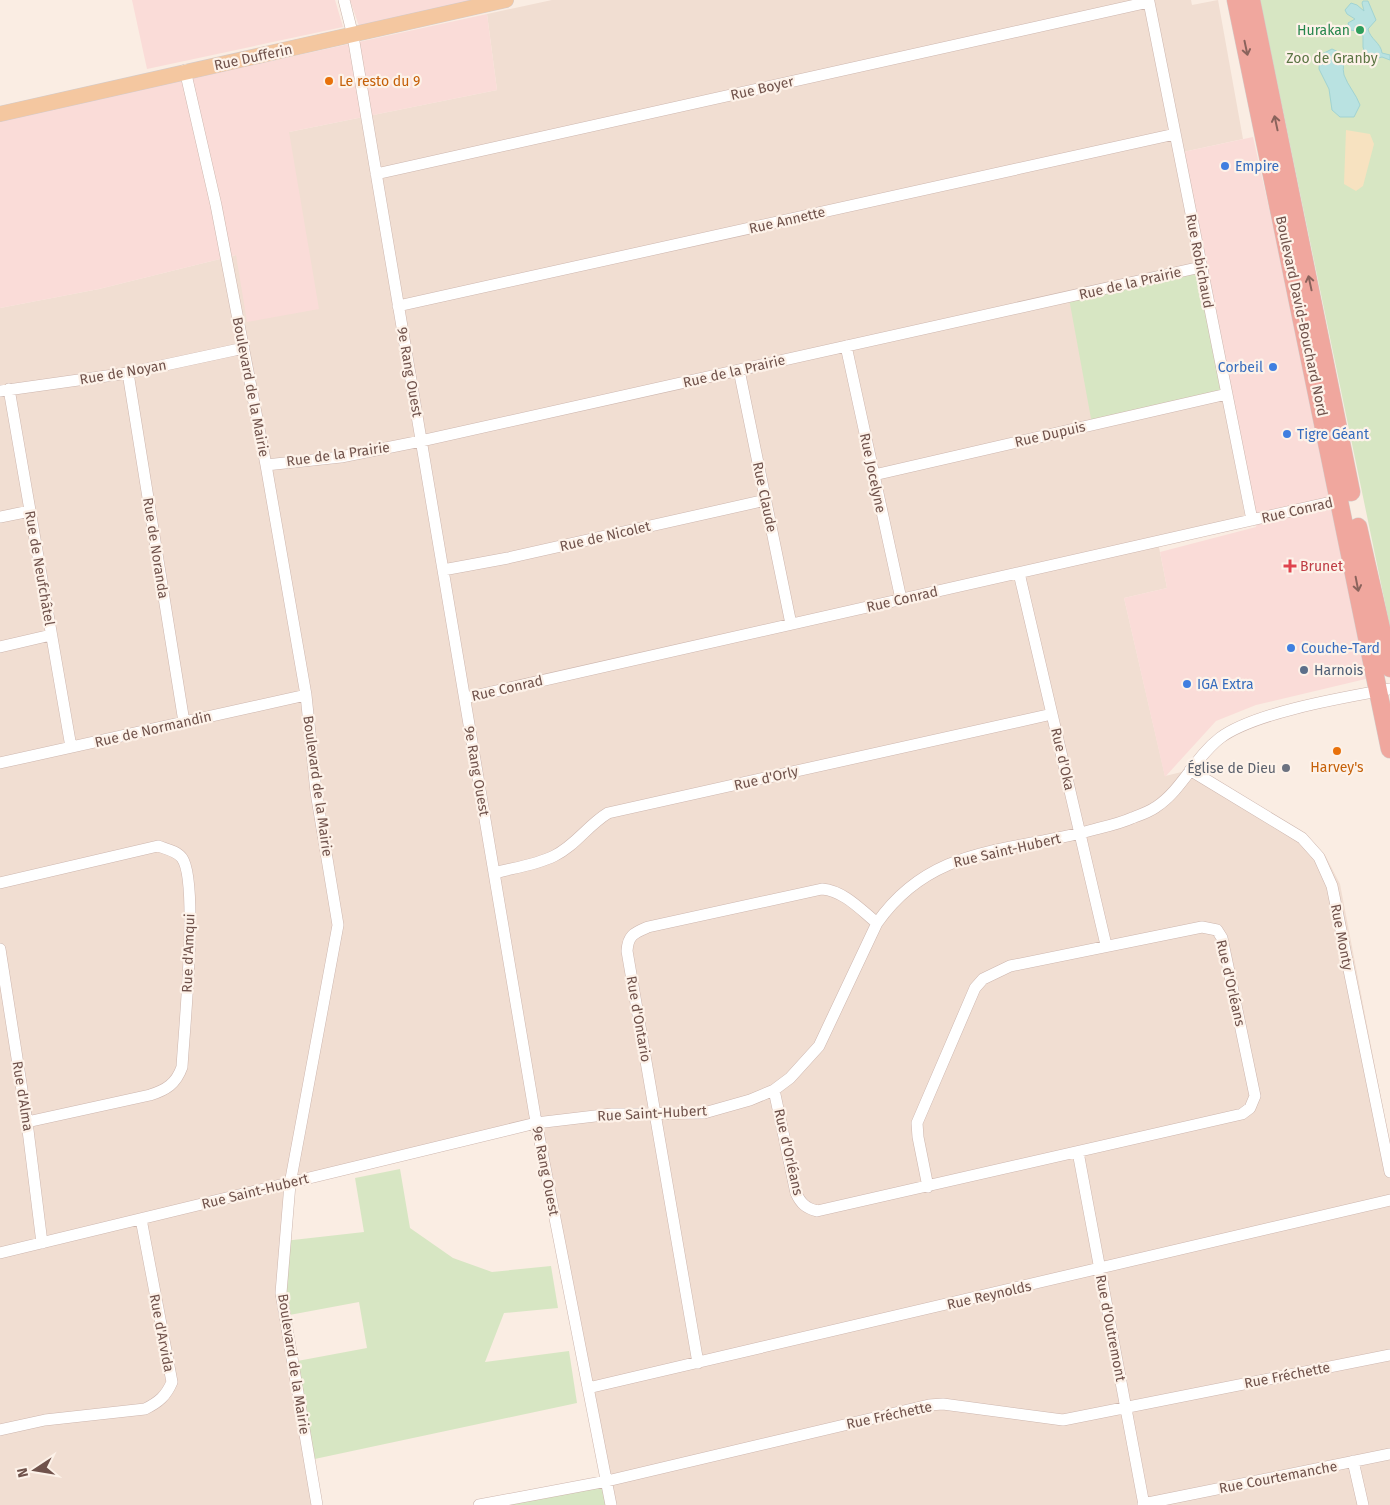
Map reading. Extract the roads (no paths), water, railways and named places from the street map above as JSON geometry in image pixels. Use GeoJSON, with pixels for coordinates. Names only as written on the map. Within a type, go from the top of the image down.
{"type":"FeatureCollection","features":[{"type":"Feature","properties":{"kind":"highway","name":"Boulevard David-Bouchard Nord"},"geometry":{"type":"LineString","coordinates":[[1236,0],[1340,500],[1384,689],[1390,749]]}},
{"type":"Feature","properties":{"kind":"highway","name":"Boulevard David-Bouchard Nord"},"geometry":{"type":"LineString","coordinates":[[1251,0],[1352,498],[1390,668]]}},
{"type":"Feature","properties":{"kind":"main road","name":"Rue Dufferin"},"geometry":{"type":"LineString","coordinates":[[0,114],[185,70],[353,36],[506,0]]}},
{"type":"Feature","properties":{"kind":"street","name":"9e Rang Ouest"},"geometry":{"type":"LineString","coordinates":[[344,0],[353,36],[536,1123],[611,1505]]}},
{"type":"Feature","properties":{"kind":"street","name":"Rue Robichaud"},"geometry":{"type":"LineString","coordinates":[[1148,2],[1252,520]]}},
{"type":"Feature","properties":{"kind":"street","name":"Rue Boyer"},"geometry":{"type":"LineString","coordinates":[[376,174],[1148,2]]}},
{"type":"Feature","properties":{"kind":"street","name":"Boulevard de la Mairie"},"geometry":{"type":"LineString","coordinates":[[185,70],[216,205],[266,465],[306,695],[316,792],[338,925],[290,1184],[281,1292],[317,1505]]}},
{"type":"Feature","properties":{"kind":"street","name":"Rue Annette"},"geometry":{"type":"LineString","coordinates":[[398,306],[1175,134]]}},
{"type":"Feature","properties":{"kind":"street","name":"Rue de la Prairie"},"geometry":{"type":"LineString","coordinates":[[266,465],[341,457],[421,441],[1201,267]]}},
{"type":"Feature","properties":{"kind":"street","name":"Rue Jocelyne"},"geometry":{"type":"LineString","coordinates":[[846,346],[900,600]]}},
{"type":"Feature","properties":{"kind":"street","name":"Rue de Noyan"},"geometry":{"type":"LineString","coordinates":[[5,390],[128,374],[244,348]]}},
{"type":"Feature","properties":{"kind":"street","name":"Rue Claude"},"geometry":{"type":"LineString","coordinates":[[739,370],[791,624]]}},
{"type":"Feature","properties":{"kind":"street","name":"Rue de Noranda"},"geometry":{"type":"LineString","coordinates":[[128,374],[184,722]]}},
{"type":"Feature","properties":{"kind":"street","name":"Rue de Neufchâtel"},"geometry":{"type":"LineString","coordinates":[[5,390],[30,511],[71,747]]}},
{"type":"Feature","properties":{"kind":"street","name":"Rue Dupuis"},"geometry":{"type":"LineString","coordinates":[[874,475],[1227,394]]}},
{"type":"Feature","properties":{"kind":"street","name":"Rue de Nicolet"},"geometry":{"type":"LineString","coordinates":[[443,570],[508,558],[766,500]]}},
{"type":"Feature","properties":{"kind":"street","name":"Rue Conrad"},"geometry":{"type":"LineString","coordinates":[[465,698],[1340,500]]}},
{"type":"Feature","properties":{"kind":"street"},"geometry":{"type":"LineString","coordinates":[[0,517],[30,511]]}},
{"type":"Feature","properties":{"kind":"street","name":"Rue d'Oka"},"geometry":{"type":"LineString","coordinates":[[1019,573],[1106,945]]}},
{"type":"Feature","properties":{"kind":"street"},"geometry":{"type":"LineString","coordinates":[[0,647],[51,635]]}},
{"type":"Feature","properties":{"kind":"street","name":"Rue Saint-Hubert"},"geometry":{"type":"LineString","coordinates":[[0,1253],[536,1123],[612,1114],[704,1113],[750,1100],[774,1090],[790,1078],[819,1046],[877,923],[890,905],[914,883],[940,866],[966,857],[1081,833],[1130,820],[1156,807],[1221,737],[1243,726],[1289,711],[1384,689]]}},
{"type":"Feature","properties":{"kind":"street","name":"Rue de Normandin"},"geometry":{"type":"LineString","coordinates":[[0,763],[306,695]]}},
{"type":"Feature","properties":{"kind":"street","name":"Rue d'Orly"},"geometry":{"type":"LineString","coordinates":[[494,873],[553,857],[577,840],[594,822],[608,813],[1052,714]]}},
{"type":"Feature","properties":{"kind":"street","name":"Rue Monty"},"geometry":{"type":"LineString","coordinates":[[1190,770],[1302,838],[1319,857],[1332,886],[1390,1172]]}},
{"type":"Feature","properties":{"kind":"street","name":"Rue d'Amqui"},"geometry":{"type":"LineString","coordinates":[[0,883],[158,846],[176,853],[182,858],[188,872],[190,890],[187,994],[182,1067],[179,1076],[168,1089],[150,1095],[27,1122]]}},
{"type":"Feature","properties":{"kind":"street","name":"Rue d'Ontario"},"geometry":{"type":"LineString","coordinates":[[698,1363],[627,951],[628,941],[631,935],[648,927],[822,889],[844,896],[877,923]]}},
{"type":"Feature","properties":{"kind":"street","name":"Rue d'Orléans"},"geometry":{"type":"LineString","coordinates":[[774,1090],[796,1193],[800,1202],[807,1208],[817,1211],[832,1209],[928,1187],[1242,1114],[1250,1108],[1255,1096],[1222,938],[1217,930],[1202,927],[1106,945],[1010,966],[983,979],[975,988],[917,1123],[928,1187]]}},
{"type":"Feature","properties":{"kind":"street","name":"Rue d'Alma"},"geometry":{"type":"LineString","coordinates":[[0,949],[27,1122],[42,1243]]}},
{"type":"Feature","properties":{"kind":"street","name":"Rue d'Outremont"},"geometry":{"type":"LineString","coordinates":[[1078,1152],[1144,1504]]}},
{"type":"Feature","properties":{"kind":"street","name":"Rue Reynolds"},"geometry":{"type":"LineString","coordinates":[[588,1388],[1390,1200]]}},
{"type":"Feature","properties":{"kind":"street","name":"Rue d'Arvida"},"geometry":{"type":"LineString","coordinates":[[0,1430],[46,1420],[145,1409],[158,1402],[168,1393],[172,1382],[141,1219]]}},
{"type":"Feature","properties":{"kind":"street","name":"Rue Fréchette"},"geometry":{"type":"LineString","coordinates":[[479,1505],[606,1481],[929,1405],[943,1404],[1063,1420],[1125,1406],[1390,1355]]}},
{"type":"Feature","properties":{"kind":"street","name":"Rue Courtemanche"},"geometry":{"type":"LineString","coordinates":[[1144,1504],[1390,1454]]}},
{"type":"Feature","properties":{"kind":"street","name":"Rue Courtemanche"},"geometry":{"type":"LineString","coordinates":[[1353,1462],[1363,1505]]}},
{"type":"Feature","properties":{"kind":"water","name":"Hurakan"},"geometry":{"type":"Polygon","coordinates":[[[1363,1],[1368,1],[1376,20],[1368,29],[1369,32],[1380,46],[1382,53],[1390,55],[1390,60],[1382,57],[1367,61],[1363,47],[1363,36],[1357,31],[1350,30],[1348,23],[1355,19],[1347,14],[1345,10],[1351,3],[1364,11],[1363,1]]]}},
{"type":"Feature","properties":{"kind":"water"},"geometry":{"type":"Polygon","coordinates":[[[1332,49],[1343,54],[1344,75],[1360,105],[1354,117],[1340,117],[1332,110],[1329,89],[1319,69],[1320,55],[1332,49]]]}},
{"type":"Feature","properties":{"kind":"place","name":"Hurakan"},"geometry":{"type":"Point","coordinates":[1360,30]}},
{"type":"Feature","properties":{"kind":"place","name":"Le resto du 9"},"geometry":{"type":"Point","coordinates":[329,81]}},
{"type":"Feature","properties":{"kind":"place","name":"Empire"},"geometry":{"type":"Point","coordinates":[1225,166]}},
{"type":"Feature","properties":{"kind":"place","name":"Corbeil"},"geometry":{"type":"Point","coordinates":[1273,367]}},
{"type":"Feature","properties":{"kind":"place","name":"Tigre Géant"},"geometry":{"type":"Point","coordinates":[1287,434]}},
{"type":"Feature","properties":{"kind":"place","name":"Brunet"},"geometry":{"type":"Point","coordinates":[1290,566]}},
{"type":"Feature","properties":{"kind":"place","name":"Couche-Tard"},"geometry":{"type":"Point","coordinates":[1291,648]}},
{"type":"Feature","properties":{"kind":"place","name":"Harnois"},"geometry":{"type":"Point","coordinates":[1304,670]}},
{"type":"Feature","properties":{"kind":"place","name":"IGA Extra"},"geometry":{"type":"Point","coordinates":[1187,684]}},
{"type":"Feature","properties":{"kind":"place","name":"Harvey's"},"geometry":{"type":"Point","coordinates":[1337,751]}},
{"type":"Feature","properties":{"kind":"place","name":"Église de Dieu"},"geometry":{"type":"Point","coordinates":[1286,768]}},
{"type":"Feature","properties":{"kind":"park label","name":"Zoo de Granby"},"geometry":{"type":"Point","coordinates":[1332,58]}}]}
